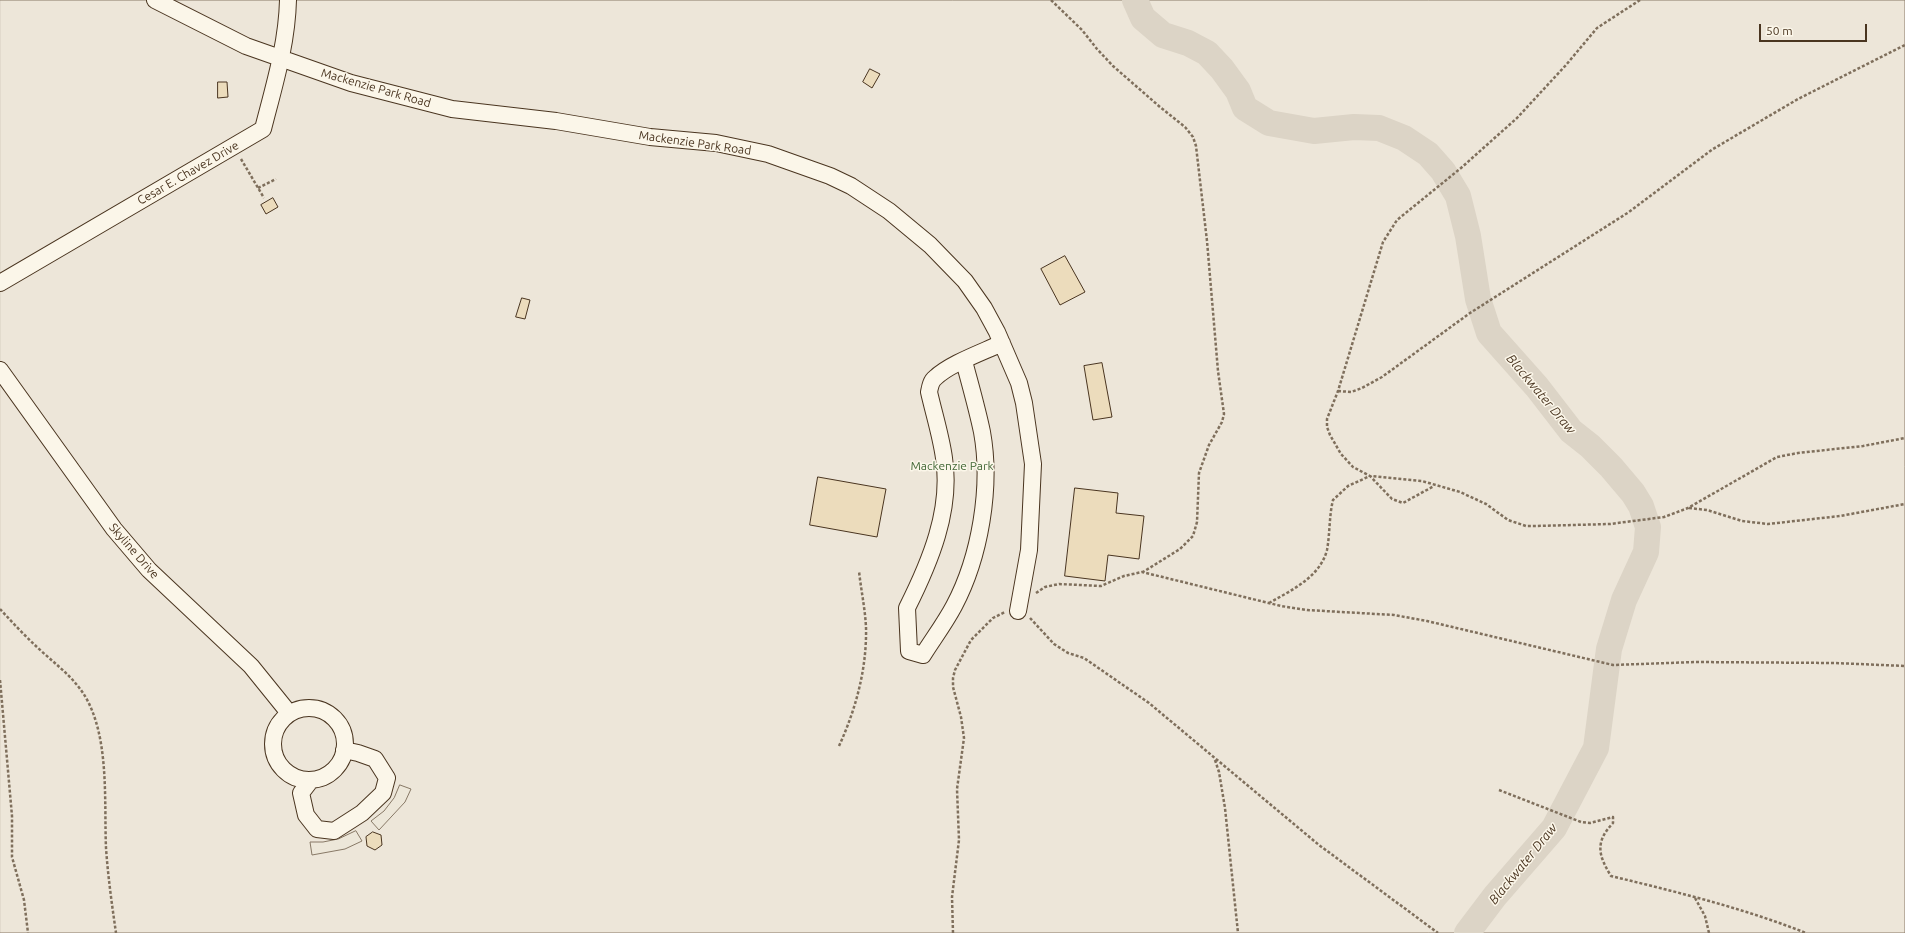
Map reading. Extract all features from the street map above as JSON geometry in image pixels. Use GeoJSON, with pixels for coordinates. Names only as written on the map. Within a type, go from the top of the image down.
{"type":"FeatureCollection","features":[{"type":"Feature","properties":{"kind":"street","name":"Mackenzie Park Road"},"geometry":{"type":"LineString","coordinates":[[155,0],[219,34],[246,46],[351,83],[452,109],[556,121],[650,137],[716,143],[744,148],[792,161],[830,176],[850,186],[889,212],[936,251],[965,281],[984,308],[1002,343],[1019,383],[1033,454],[1029,550],[1018,611]]}},
{"type":"Feature","properties":{"kind":"street","name":"Cesar E. Chavez Drive"},"geometry":{"type":"LineString","coordinates":[[0,283],[263,129],[281,59],[288,19],[288,0]]}},
{"type":"Feature","properties":{"kind":"street"},"geometry":{"type":"LineString","coordinates":[[964,361],[982,433],[984,508],[976,551],[966,580],[954,606],[923,655],[909,651],[908,608],[934,551],[945,486],[944,458],[929,392],[934,378],[945,370],[964,361],[1002,343]]}},
{"type":"Feature","properties":{"kind":"street","name":"Skyline Drive"},"geometry":{"type":"LineString","coordinates":[[0,370],[124,541],[149,570],[188,609],[251,666],[289,713]]}},
{"type":"Feature","properties":{"kind":"street"},"geometry":{"type":"LineString","coordinates":[[300,708],[312,708],[328,714],[340,727],[344,738],[344,750],[340,762],[333,771],[322,777],[311,780],[299,779],[288,774],[280,766],[274,755],[272,743],[274,731],[280,721],[289,713],[300,708]]}},
{"type":"Feature","properties":{"kind":"street"},"geometry":{"type":"LineString","coordinates":[[311,780],[302,793],[306,815],[316,829],[334,831],[362,813],[383,793],[387,778],[375,759],[344,750]]}},
{"type":"Feature","properties":{"kind":"path"},"geometry":{"type":"LineString","coordinates":[[1035,594],[1045,587],[1059,584],[1100,586],[1124,576],[1142,572],[1180,549],[1193,536],[1197,522],[1199,473],[1207,450],[1222,422],[1224,414],[1218,371],[1208,240],[1196,146],[1193,137],[1185,127],[1160,108],[1113,66],[1082,30],[1051,0]]}},
{"type":"Feature","properties":{"kind":"path"},"geometry":{"type":"LineString","coordinates":[[1435,485],[1409,500],[1398,502],[1387,494],[1370,476],[1353,467],[1341,454],[1327,427],[1327,419],[1338,391],[1383,242],[1397,220],[1461,168],[1517,118],[1566,65],[1597,28],[1640,0]]}},
{"type":"Feature","properties":{"kind":"path"},"geometry":{"type":"LineString","coordinates":[[1338,391],[1351,392],[1382,377],[1470,313],[1616,221],[1713,149],[1798,99],[1905,45]]}},
{"type":"Feature","properties":{"kind":"path"},"geometry":{"type":"LineString","coordinates":[[233,146],[264,198]]}},
{"type":"Feature","properties":{"kind":"path"},"geometry":{"type":"LineString","coordinates":[[258,188],[276,179]]}},
{"type":"Feature","properties":{"kind":"path"},"geometry":{"type":"LineString","coordinates":[[1269,603],[1289,592],[1317,572],[1327,550],[1333,500],[1348,486],[1370,476],[1422,481],[1435,485],[1472,497],[1508,520],[1526,526],[1629,522],[1664,517],[1688,508],[1777,457],[1798,453],[1863,446],[1905,438]]}},
{"type":"Feature","properties":{"kind":"path"},"geometry":{"type":"LineString","coordinates":[[1688,508],[1707,510],[1749,522],[1768,524],[1840,516],[1905,504]]}},
{"type":"Feature","properties":{"kind":"path"},"geometry":{"type":"LineString","coordinates":[[839,746],[858,695],[864,661],[866,626],[859,572]]}},
{"type":"Feature","properties":{"kind":"path"},"geometry":{"type":"LineString","coordinates":[[1142,572],[1201,585],[1269,603],[1301,609],[1369,612],[1414,618],[1613,665],[1696,662],[1836,663],[1905,666]]}},
{"type":"Feature","properties":{"kind":"path"},"geometry":{"type":"LineString","coordinates":[[0,609],[24,635],[60,666],[76,683],[90,704],[102,752],[109,887],[116,933]]}},
{"type":"Feature","properties":{"kind":"path"},"geometry":{"type":"LineString","coordinates":[[953,933],[952,898],[959,840],[957,789],[964,738],[961,717],[953,687],[953,678],[962,653],[983,626],[992,618],[1003,613],[1018,611],[1031,619],[1054,644],[1068,652],[1084,658],[1149,703],[1319,845],[1438,933]]}},
{"type":"Feature","properties":{"kind":"path"},"geometry":{"type":"LineString","coordinates":[[0,680],[12,816],[12,857],[24,900],[28,933]]}},
{"type":"Feature","properties":{"kind":"path"},"geometry":{"type":"LineString","coordinates":[[1215,759],[1226,808],[1238,933]]}},
{"type":"Feature","properties":{"kind":"path"},"geometry":{"type":"LineString","coordinates":[[1499,790],[1581,822],[1590,823],[1613,817],[1613,823],[1603,833],[1600,849],[1604,864],[1611,876],[1780,922],[1806,933]]}},
{"type":"Feature","properties":{"kind":"path"},"geometry":{"type":"LineString","coordinates":[[1695,898],[1705,916],[1709,933]]}},
{"type":"Feature","properties":{"kind":"green space","name":"Mackenzie Park"},"geometry":{"type":"Polygon","coordinates":[[[0,0],[1905,0],[1905,933],[0,933],[0,0]]]}},
{"type":"Feature","properties":{"kind":"shaded area"},"geometry":{"type":"Polygon","coordinates":[[[400,785],[411,789],[405,802],[379,830],[371,821],[384,811],[394,798],[400,785]]]}},
{"type":"Feature","properties":{"kind":"shaded area"},"geometry":{"type":"Polygon","coordinates":[[[356,831],[362,841],[345,849],[312,855],[310,842],[323,842],[338,839],[356,831]]]}},
{"type":"Feature","properties":{"kind":"building"},"geometry":{"type":"Polygon","coordinates":[[[870,69],[880,74],[872,88],[863,82],[870,69]]]}},
{"type":"Feature","properties":{"kind":"building"},"geometry":{"type":"Polygon","coordinates":[[[218,82],[227,82],[228,97],[218,98],[218,82]]]}},
{"type":"Feature","properties":{"kind":"building"},"geometry":{"type":"Polygon","coordinates":[[[273,198],[278,207],[266,214],[261,205],[273,198]]]}},
{"type":"Feature","properties":{"kind":"building"},"geometry":{"type":"Polygon","coordinates":[[[1065,256],[1085,292],[1060,305],[1041,269],[1065,256]]]}},
{"type":"Feature","properties":{"kind":"building"},"geometry":{"type":"Polygon","coordinates":[[[522,298],[530,300],[525,319],[516,317],[522,298]]]}},
{"type":"Feature","properties":{"kind":"building"},"geometry":{"type":"Polygon","coordinates":[[[1102,363],[1112,417],[1093,420],[1084,366],[1102,363]]]}},
{"type":"Feature","properties":{"kind":"building"},"geometry":{"type":"Polygon","coordinates":[[[818,477],[886,489],[877,537],[810,525],[818,477]]]}},
{"type":"Feature","properties":{"kind":"building"},"geometry":{"type":"Polygon","coordinates":[[[1075,488],[1118,493],[1116,513],[1144,516],[1139,559],[1108,555],[1105,581],[1065,576],[1075,488]]]}},
{"type":"Feature","properties":{"kind":"building"},"geometry":{"type":"Polygon","coordinates":[[[373,832],[381,835],[382,845],[375,850],[367,846],[366,837],[373,832]]]}},
{"type":"Feature","properties":{"kind":"waterway","name":"Blackwater Draw"},"geometry":{"type":"LineString","coordinates":[[1135,0],[1143,18],[1163,35],[1188,43],[1207,53],[1222,69],[1238,91],[1245,108],[1269,123],[1314,131],[1354,127],[1379,128],[1404,138],[1428,154],[1443,171],[1458,196],[1468,236],[1478,299],[1489,333],[1537,387],[1571,431],[1590,446],[1611,467],[1633,493],[1641,506],[1648,527],[1646,552],[1624,600],[1609,649],[1596,748],[1554,828],[1495,896],[1467,933]]}}]}
